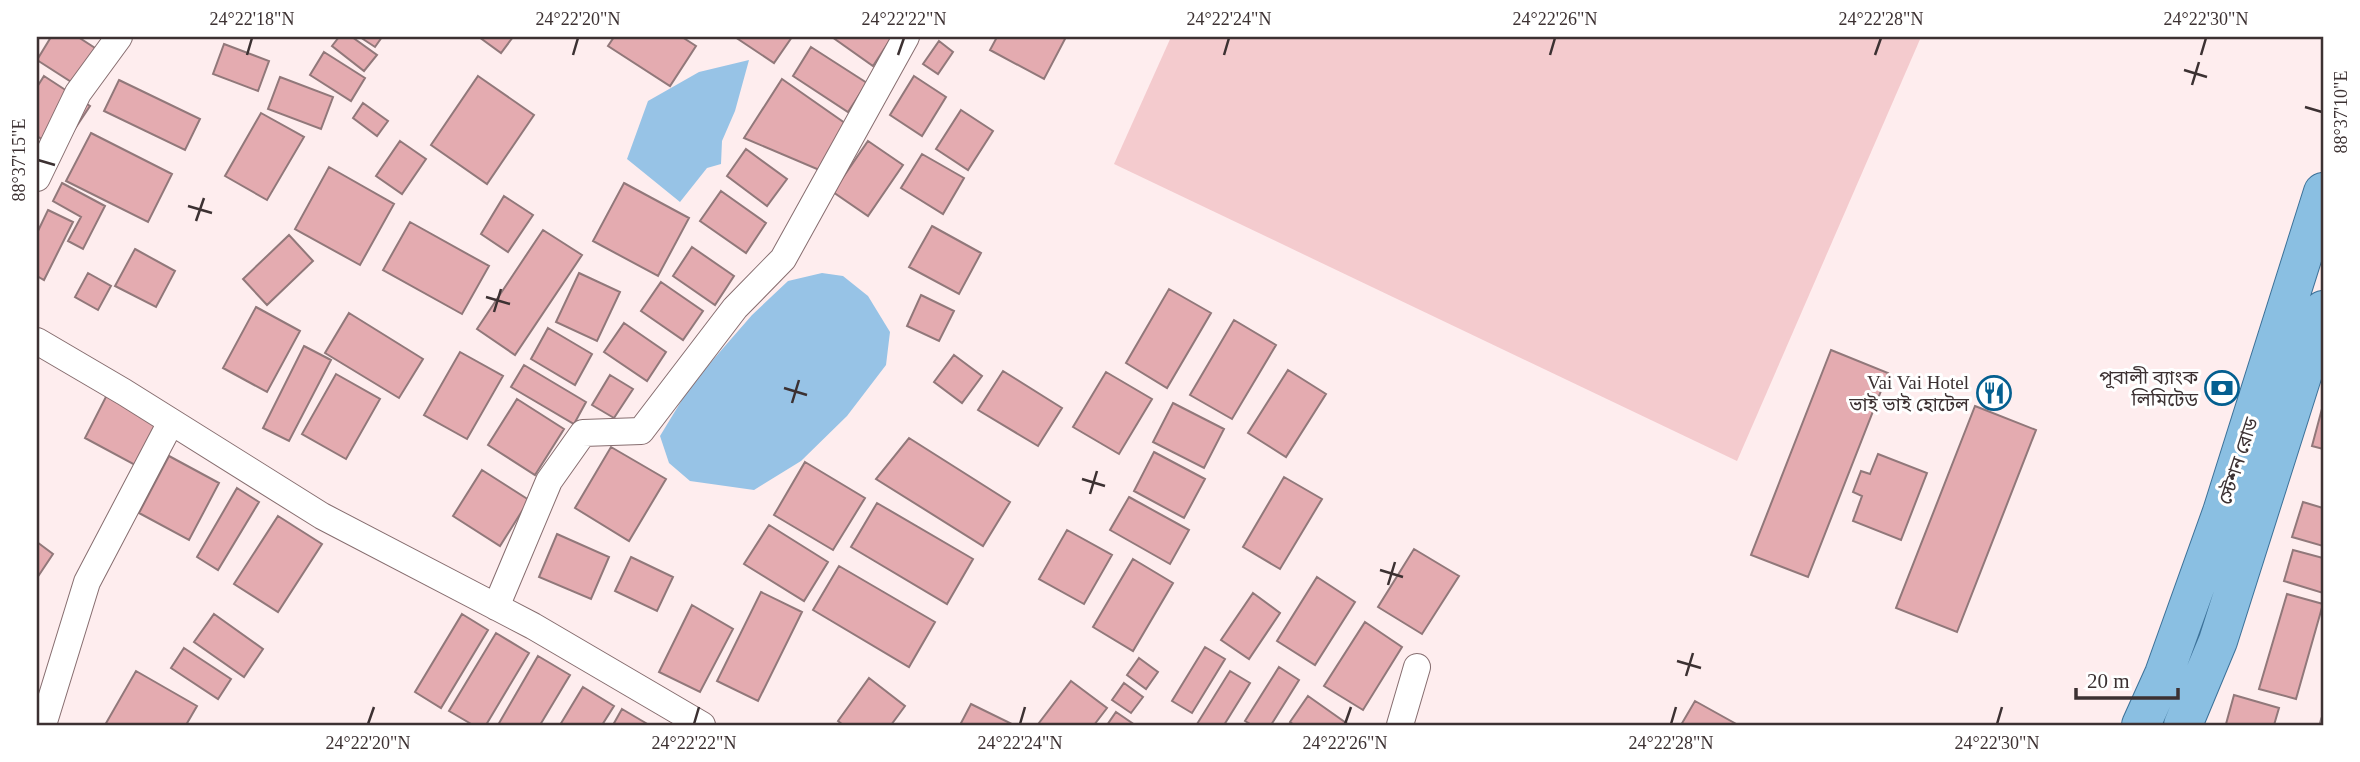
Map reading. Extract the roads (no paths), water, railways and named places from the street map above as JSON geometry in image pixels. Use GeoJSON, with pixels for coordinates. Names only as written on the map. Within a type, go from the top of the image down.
{"type":"FeatureCollection","features":[{"type":"Feature","properties":{"kind":"main road","name":"স্টেশন রোড"},"geometry":{"type":"LineString","coordinates":[[2141,725],[2164,674],[2222,512],[2323,192]]}},
{"type":"Feature","properties":{"kind":"main road","name":"স্টেশন রোড"},"geometry":{"type":"LineString","coordinates":[[2183,725],[2218,641],[2323,310]]}},
{"type":"Feature","properties":{"kind":"street"},"geometry":{"type":"LineString","coordinates":[[37,178],[78,93],[119,37]]}},
{"type":"Feature","properties":{"kind":"street"},"geometry":{"type":"LineString","coordinates":[[496,607],[555,471],[583,433],[641,431],[735,308],[783,259],[906,37]]}},
{"type":"Feature","properties":{"kind":"street"},"geometry":{"type":"LineString","coordinates":[[37,341],[322,516],[496,607],[702,725]]}},
{"type":"Feature","properties":{"kind":"street"},"geometry":{"type":"LineString","coordinates":[[43,725],[87,582],[171,422]]}},
{"type":"Feature","properties":{"kind":"street"},"geometry":{"type":"LineString","coordinates":[[1400,725],[1417,667]]}},
{"type":"Feature","properties":{"kind":"water"},"geometry":{"type":"Polygon","coordinates":[[[749,60],[735,111],[722,141],[721,164],[707,168],[680,202],[627,159],[648,101],[699,72],[749,60]]]}},
{"type":"Feature","properties":{"kind":"water"},"geometry":{"type":"Polygon","coordinates":[[[822,273],[843,276],[868,296],[890,332],[886,365],[847,416],[801,461],[754,490],[690,481],[669,463],[660,436],[691,385],[752,315],[788,281],[822,273]]]}},
{"type":"Feature","properties":{"kind":"railway"},"geometry":{"type":"LineString","coordinates":[[2321,725],[2323,718]]}},
{"type":"Feature","properties":{"kind":"place","name":"পূবালী ব্যাংক লিমিটেড"},"geometry":{"type":"Point","coordinates":[2222,388]}},
{"type":"Feature","properties":{"kind":"place","name":"Vai Vai Hotel ভাই ভাই হোটেল"},"geometry":{"type":"Point","coordinates":[1994,393]}}]}
